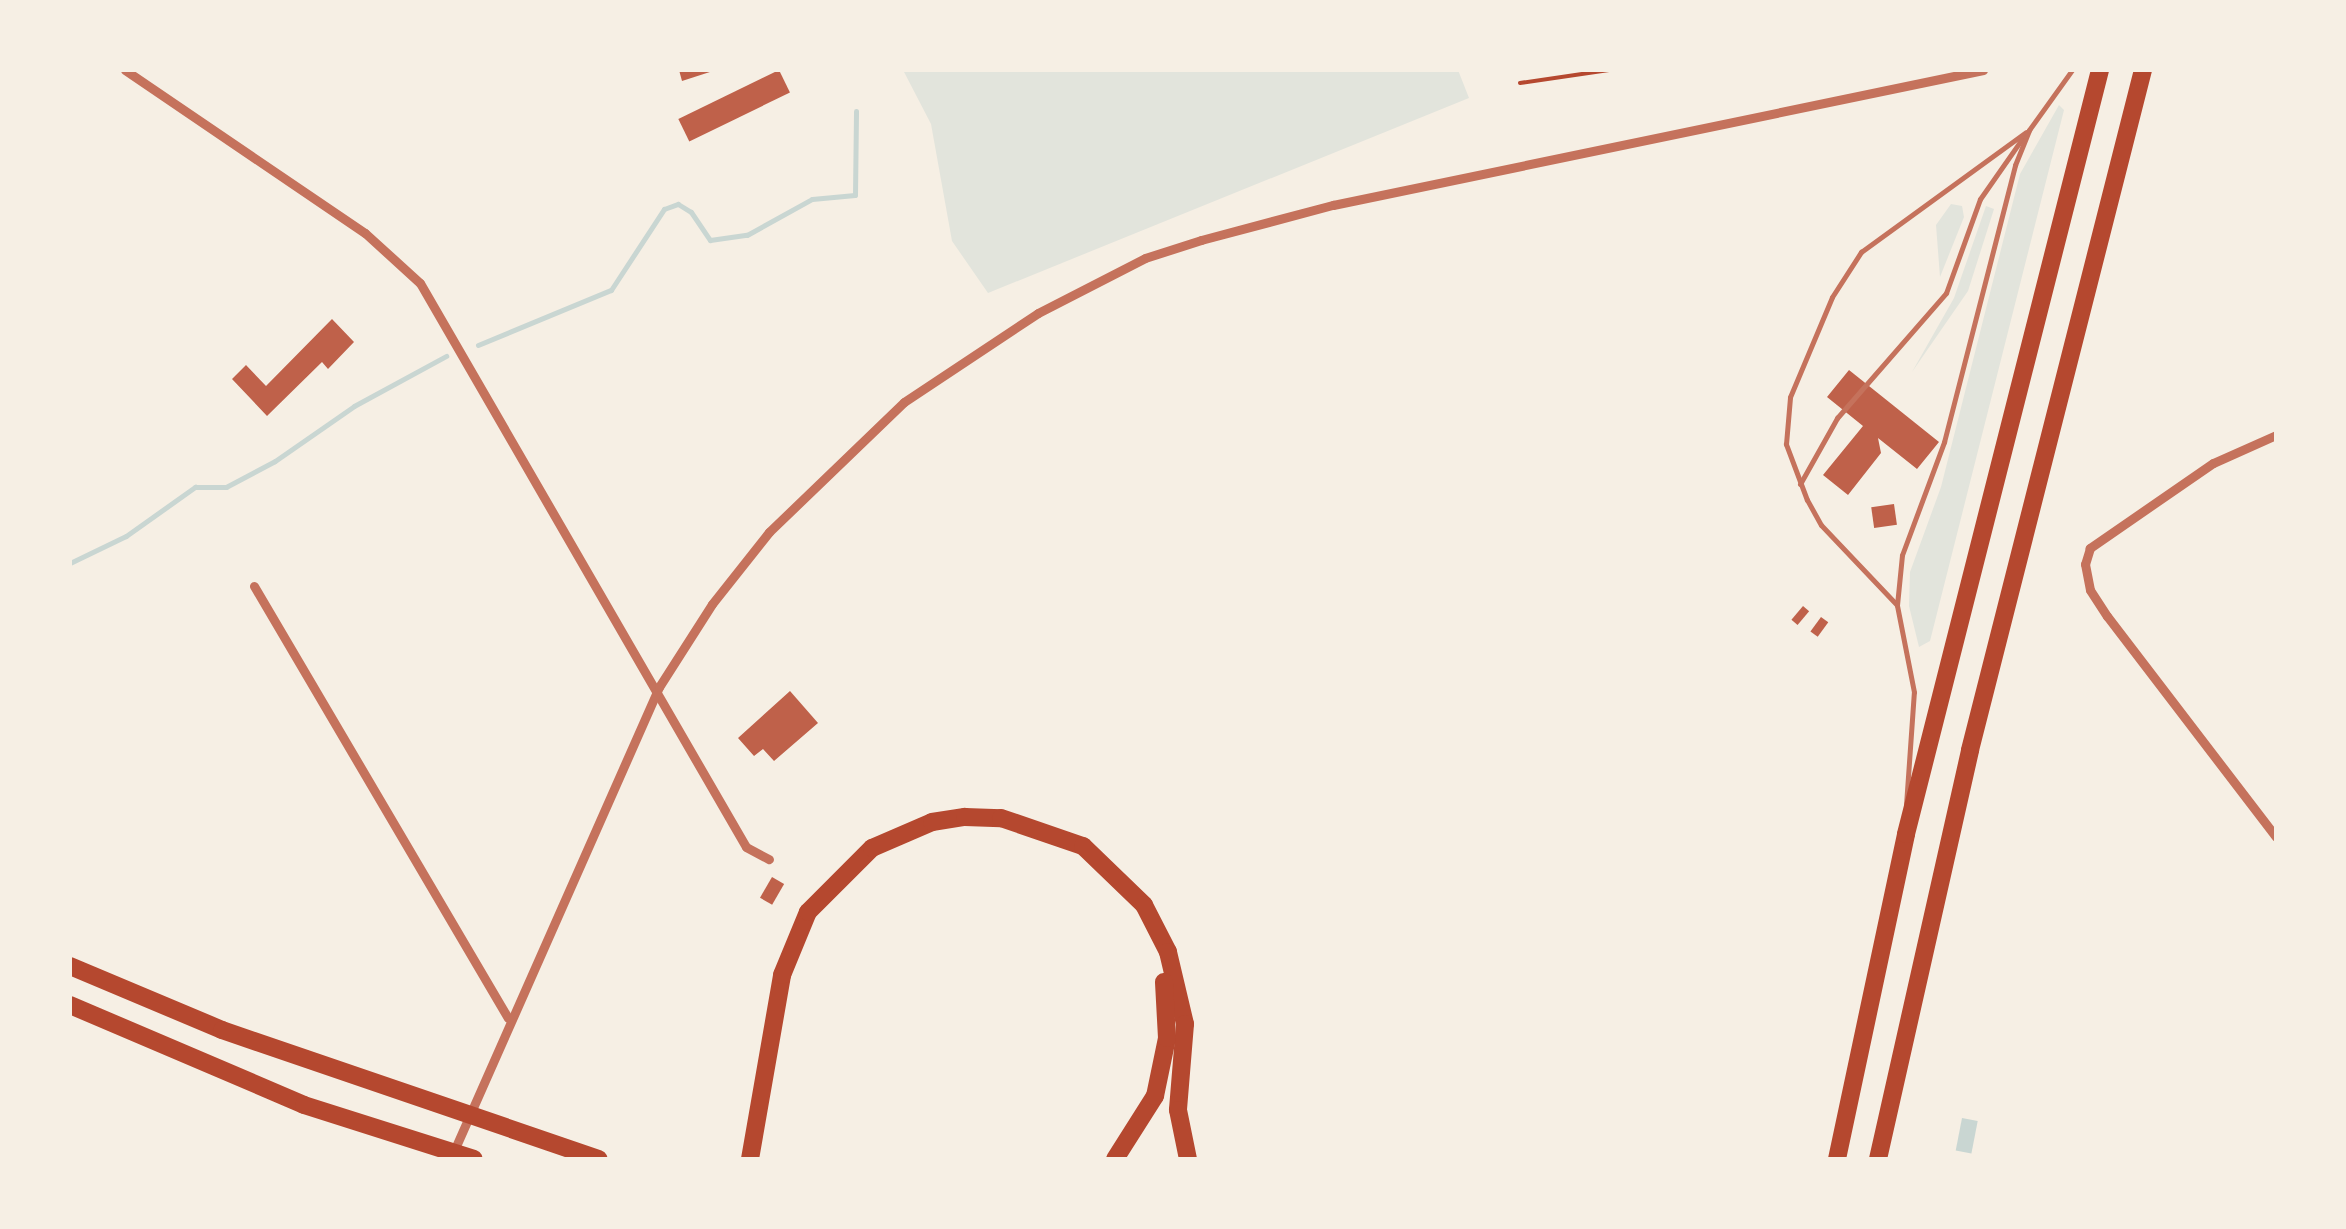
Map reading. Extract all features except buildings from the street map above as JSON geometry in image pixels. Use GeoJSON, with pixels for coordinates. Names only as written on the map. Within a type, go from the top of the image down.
{"type":"FeatureCollection","features":[{"type":"Feature","properties":{"kind":"highway"},"geometry":{"type":"LineString","coordinates":[[1837,1159],[1906,834],[2100,70]]}},
{"type":"Feature","properties":{"kind":"highway"},"geometry":{"type":"LineString","coordinates":[[1878,1159],[1970,750],[2143,70]]}},
{"type":"Feature","properties":{"kind":"highway"},"geometry":{"type":"LineString","coordinates":[[750,1159],[789,951],[829,885],[872,848],[932,822],[966,818],[1042,828],[1084,846],[1118,874],[1157,932],[1185,1024],[1178,1110],[1188,1159]]}},
{"type":"Feature","properties":{"kind":"highway"},"geometry":{"type":"LineString","coordinates":[[1115,1159],[1155,1096],[1167,1038],[1157,932]]}},
{"type":"Feature","properties":{"kind":"highway"},"geometry":{"type":"LineString","coordinates":[[70,966],[412,1099],[599,1159]]}},
{"type":"Feature","properties":{"kind":"highway"},"geometry":{"type":"LineString","coordinates":[[70,1005],[304,1105],[474,1159]]}},
{"type":"Feature","properties":{"kind":"highway"},"geometry":{"type":"LineString","coordinates":[[430,1146],[453,1159]]}},
{"type":"Feature","properties":{"kind":"street"},"geometry":{"type":"LineString","coordinates":[[125,70],[366,232],[420,283],[659,687],[746,847],[769,859]]}},
{"type":"Feature","properties":{"kind":"street"},"geometry":{"type":"LineString","coordinates":[[453,1159],[508,1018],[659,687],[769,532],[904,402],[1038,312],[1145,258],[1334,205],[1982,70]]}},
{"type":"Feature","properties":{"kind":"street"},"geometry":{"type":"LineString","coordinates":[[2276,435],[2213,463],[2090,548],[2085,564],[2090,590],[2106,616],[2276,837]]}},
{"type":"Feature","properties":{"kind":"street"},"geometry":{"type":"LineString","coordinates":[[254,586],[508,1018]]}},
{"type":"Feature","properties":{"kind":"lane"},"geometry":{"type":"LineString","coordinates":[[1800,484],[1837,418],[1946,293],[1980,199],[2072,70]]}},
{"type":"Feature","properties":{"kind":"lane"},"geometry":{"type":"LineString","coordinates":[[1897,605],[1821,525],[1800,484],[1786,444],[1790,398],[1846,272],[1882,232],[2028,130]]}},
{"type":"Feature","properties":{"kind":"lane"},"geometry":{"type":"LineString","coordinates":[[1906,834],[1914,669],[1897,605],[1907,535],[1935,472],[2028,130]]}},
{"type":"Feature","properties":{"kind":"path"},"geometry":{"type":"LineString","coordinates":[[1520,83],[1610,70]]}},
{"type":"Feature","properties":{"kind":"shaded area"},"geometry":{"type":"Polygon","coordinates":[[[903,70],[1458,70],[1469,98],[988,293],[952,241],[931,124],[903,70]]]}},
{"type":"Feature","properties":{"kind":"shaded area"},"geometry":{"type":"Polygon","coordinates":[[[2059,105],[2064,110],[1930,641],[1919,647],[1909,606],[1910,572],[1941,487],[2020,174],[2059,105]]]}},
{"type":"Feature","properties":{"kind":"shaded area"},"geometry":{"type":"Polygon","coordinates":[[[1951,204],[1962,206],[1964,217],[1940,277],[1936,225],[1951,204]]]}},
{"type":"Feature","properties":{"kind":"shaded area"},"geometry":{"type":"Polygon","coordinates":[[[1986,206],[1994,209],[1968,291],[1912,372],[1954,298],[1986,206]]]}},
{"type":"Feature","properties":{"kind":"shaded area"},"geometry":{"type":"Polygon","coordinates":[[[1962,1118],[1978,1121],[1971,1153],[1956,1150],[1962,1118]]]}},
{"type":"Feature","properties":{"kind":"waterway"},"geometry":{"type":"LineString","coordinates":[[478,345],[611,290],[664,209],[678,204],[691,212],[710,240],[747,235],[812,199],[855,195],[856,111]]}},
{"type":"Feature","properties":{"kind":"waterway"},"geometry":{"type":"LineString","coordinates":[[70,563],[126,536],[195,487],[226,487],[275,461],[354,406],[446,356]]}}]}
